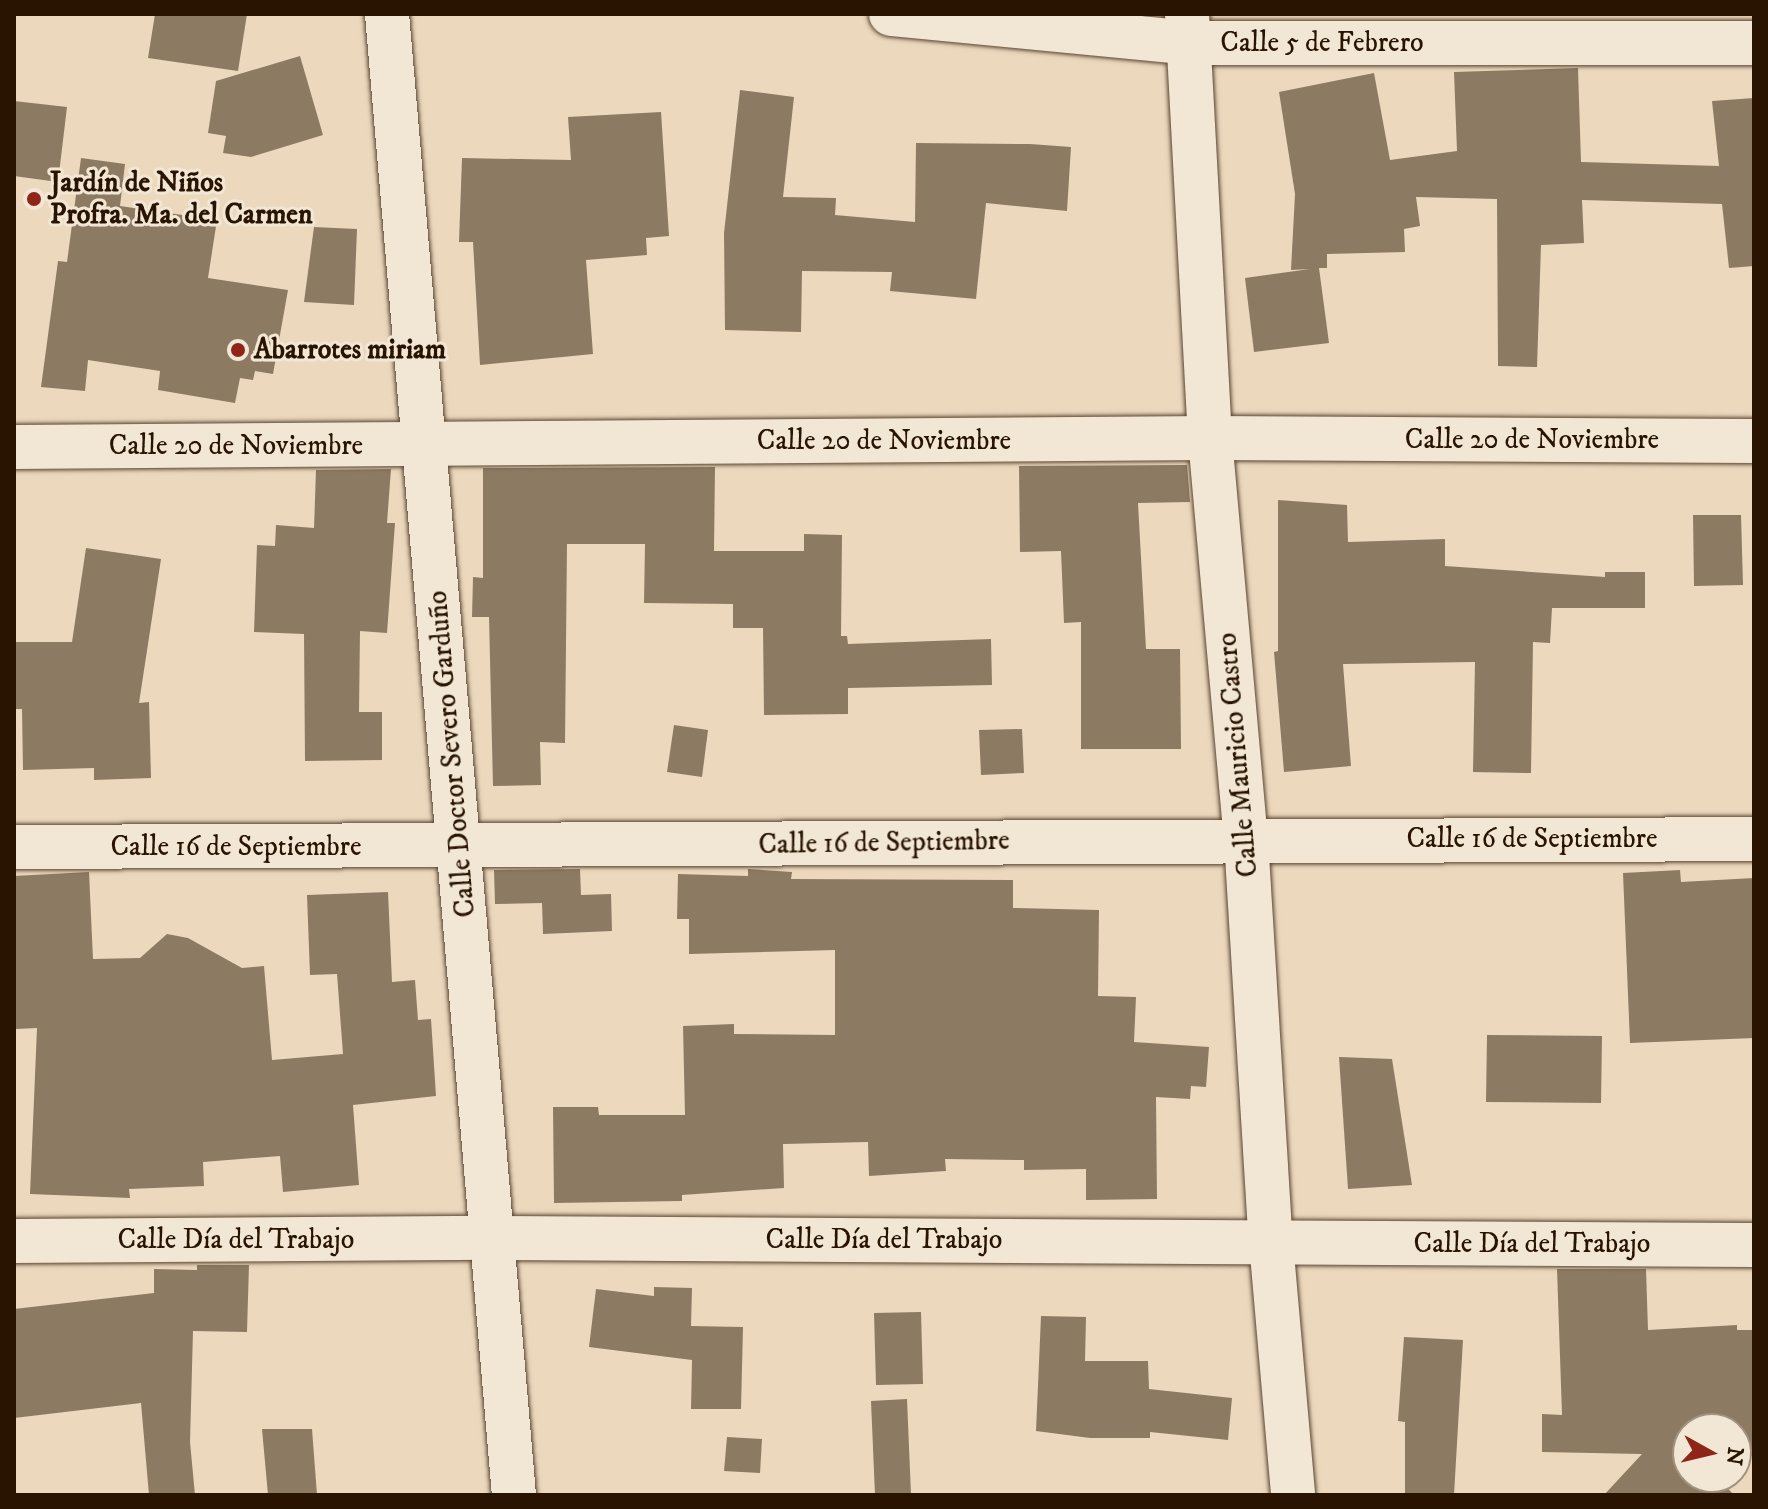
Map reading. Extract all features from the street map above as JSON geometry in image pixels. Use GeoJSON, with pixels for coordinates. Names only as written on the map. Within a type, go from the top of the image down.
{"type":"FeatureCollection","features":[{"type":"Feature","properties":{"kind":"street","name":"Calle Doctor Severo Garduño"},"geometry":{"type":"LineString","coordinates":[[387,14],[514,1495]]}},
{"type":"Feature","properties":{"kind":"street","name":"Calle 5 de Febrero"},"geometry":{"type":"LineString","coordinates":[[891,14],[1188,28],[1754,43]]}},
{"type":"Feature","properties":{"kind":"street","name":"Calle Mauricio Castro"},"geometry":{"type":"LineString","coordinates":[[1188,28],[1210,438],[1246,839],[1271,1242],[1293,1495]]}},
{"type":"Feature","properties":{"kind":"street","name":"Calle 20 de Noviembre"},"geometry":{"type":"LineString","coordinates":[[14,447],[1210,438],[1754,441]]}},
{"type":"Feature","properties":{"kind":"street","name":"Calle 16 de Septiembre"},"geometry":{"type":"LineString","coordinates":[[14,847],[1754,839]]}},
{"type":"Feature","properties":{"kind":"street","name":"Calle Día del Trabajo"},"geometry":{"type":"LineString","coordinates":[[14,1241],[492,1238],[1754,1245]]}},
{"type":"Feature","properties":{"kind":"building"},"geometry":{"type":"Polygon","coordinates":[[[155,14],[247,14],[238,71],[148,58],[155,14]]]}},
{"type":"Feature","properties":{"kind":"building"},"geometry":{"type":"Polygon","coordinates":[[[300,56],[323,135],[251,157],[223,153],[226,136],[208,133],[216,81],[300,56]]]}},
{"type":"Feature","properties":{"kind":"building"},"geometry":{"type":"Polygon","coordinates":[[[1578,68],[1581,162],[1719,166],[1712,101],[1754,98],[1754,266],[1729,268],[1722,204],[1582,200],[1584,243],[1541,245],[1537,367],[1498,366],[1497,199],[1416,197],[1420,226],[1404,229],[1405,252],[1327,254],[1327,268],[1319,268],[1329,343],[1254,352],[1245,278],[1310,269],[1291,270],[1295,194],[1279,92],[1374,73],[1390,160],[1457,151],[1454,72],[1578,68]]]}},
{"type":"Feature","properties":{"kind":"building"},"geometry":{"type":"Polygon","coordinates":[[[740,90],[794,97],[783,197],[836,198],[835,215],[915,222],[916,143],[1030,144],[1071,147],[1067,211],[986,203],[976,299],[890,291],[892,272],[802,271],[801,332],[725,330],[724,233],[740,90]]]}},
{"type":"Feature","properties":{"kind":"building"},"geometry":{"type":"Polygon","coordinates":[[[14,101],[67,107],[58,182],[14,176],[14,101]]]}},
{"type":"Feature","properties":{"kind":"building"},"geometry":{"type":"Polygon","coordinates":[[[661,112],[669,236],[646,238],[647,255],[586,260],[593,354],[480,365],[473,242],[459,242],[462,158],[571,160],[568,117],[661,112]]]}},
{"type":"Feature","properties":{"kind":"building"},"geometry":{"type":"Polygon","coordinates":[[[81,158],[125,164],[120,206],[217,220],[208,278],[288,290],[273,374],[255,371],[253,380],[240,378],[235,403],[158,390],[160,371],[88,360],[85,391],[41,387],[58,261],[67,262],[81,158]]]}},
{"type":"Feature","properties":{"kind":"building"},"geometry":{"type":"Polygon","coordinates":[[[314,227],[357,229],[354,305],[304,302],[314,227]]]}},
{"type":"Feature","properties":{"kind":"building"},"geometry":{"type":"Polygon","coordinates":[[[1187,465],[1190,502],[1138,503],[1146,649],[1180,649],[1181,749],[1081,749],[1081,622],[1064,623],[1061,551],[1020,552],[1019,466],[1187,465]]]}},
{"type":"Feature","properties":{"kind":"building"},"geometry":{"type":"Polygon","coordinates":[[[715,467],[714,551],[804,551],[804,534],[842,535],[841,636],[847,636],[848,644],[991,639],[992,685],[848,688],[848,714],[764,715],[763,628],[733,628],[733,604],[644,603],[645,544],[567,544],[565,743],[540,742],[541,785],[493,786],[489,617],[472,617],[473,577],[483,578],[483,468],[715,467]]]}},
{"type":"Feature","properties":{"kind":"building"},"geometry":{"type":"Polygon","coordinates":[[[391,469],[387,523],[395,523],[387,633],[360,631],[359,712],[382,712],[382,760],[305,761],[304,634],[254,632],[257,545],[275,546],[276,525],[314,528],[316,470],[391,469]]]}},
{"type":"Feature","properties":{"kind":"building"},"geometry":{"type":"Polygon","coordinates":[[[1278,500],[1347,505],[1348,542],[1445,539],[1445,566],[1605,577],[1605,572],[1645,572],[1645,608],[1552,608],[1550,643],[1533,642],[1531,773],[1473,772],[1475,662],[1343,664],[1351,766],[1284,772],[1274,652],[1278,651],[1278,500]]]}},
{"type":"Feature","properties":{"kind":"building"},"geometry":{"type":"Polygon","coordinates":[[[1693,515],[1741,515],[1743,585],[1694,586],[1693,515]]]}},
{"type":"Feature","properties":{"kind":"building"},"geometry":{"type":"Polygon","coordinates":[[[86,548],[161,559],[139,703],[149,702],[151,778],[94,780],[94,768],[23,770],[22,709],[14,709],[14,642],[72,642],[86,548]]]}},
{"type":"Feature","properties":{"kind":"building"},"geometry":{"type":"Polygon","coordinates":[[[674,725],[708,730],[702,777],[667,772],[674,725]]]}},
{"type":"Feature","properties":{"kind":"building"},"geometry":{"type":"Polygon","coordinates":[[[1022,729],[1024,773],[981,775],[979,730],[1022,729]]]}},
{"type":"Feature","properties":{"kind":"building"},"geometry":{"type":"Polygon","coordinates":[[[580,869],[581,895],[611,894],[612,931],[543,934],[542,903],[495,904],[494,870],[580,869]]]}},
{"type":"Feature","properties":{"kind":"building"},"geometry":{"type":"Polygon","coordinates":[[[748,869],[792,872],[791,879],[1013,880],[1013,908],[1099,910],[1098,996],[1136,997],[1134,1042],[1209,1047],[1206,1087],[1191,1086],[1190,1099],[1156,1097],[1157,1199],[1086,1200],[1086,1169],[1024,1170],[1024,1160],[945,1159],[946,1171],[869,1176],[868,1142],[783,1144],[784,1188],[682,1195],[682,1201],[554,1203],[553,1107],[598,1107],[599,1115],[685,1115],[683,1026],[734,1024],[734,1034],[835,1035],[835,950],[689,954],[689,919],[677,919],[678,874],[748,876],[748,869]]]}},
{"type":"Feature","properties":{"kind":"building"},"geometry":{"type":"Polygon","coordinates":[[[1680,870],[1681,882],[1754,878],[1754,1038],[1630,1043],[1623,873],[1680,870]]]}},
{"type":"Feature","properties":{"kind":"building"},"geometry":{"type":"Polygon","coordinates":[[[89,872],[93,959],[140,958],[167,934],[188,938],[242,968],[264,966],[272,1060],[343,1054],[337,974],[310,975],[307,895],[388,892],[392,982],[415,980],[418,1020],[431,1019],[436,1096],[353,1105],[359,1185],[283,1192],[280,1156],[203,1162],[204,1186],[129,1189],[130,1198],[30,1194],[37,1028],[16,1029],[14,876],[89,872]]]}},
{"type":"Feature","properties":{"kind":"building"},"geometry":{"type":"Polygon","coordinates":[[[1487,1035],[1602,1036],[1601,1103],[1486,1102],[1487,1035]]]}},
{"type":"Feature","properties":{"kind":"building"},"geometry":{"type":"Polygon","coordinates":[[[1339,1057],[1392,1059],[1412,1185],[1348,1189],[1339,1057]]]}},
{"type":"Feature","properties":{"kind":"building"},"geometry":{"type":"Polygon","coordinates":[[[197,1265],[249,1265],[247,1332],[193,1331],[190,1442],[195,1495],[149,1495],[141,1403],[14,1418],[14,1309],[154,1293],[154,1269],[197,1270],[197,1265]]]}},
{"type":"Feature","properties":{"kind":"building"},"geometry":{"type":"Polygon","coordinates":[[[1557,1269],[1646,1269],[1648,1330],[1737,1325],[1737,1330],[1754,1330],[1754,1456],[1752,1413],[1672,1413],[1672,1493],[1734,1495],[1604,1495],[1642,1454],[1542,1452],[1542,1414],[1562,1415],[1557,1269]]]}},
{"type":"Feature","properties":{"kind":"building"},"geometry":{"type":"Polygon","coordinates":[[[654,1287],[692,1288],[691,1326],[743,1327],[741,1409],[691,1409],[692,1360],[589,1347],[596,1289],[654,1296],[654,1287]]]}},
{"type":"Feature","properties":{"kind":"building"},"geometry":{"type":"Polygon","coordinates":[[[921,1312],[923,1384],[876,1385],[874,1313],[921,1312]]]}},
{"type":"Feature","properties":{"kind":"building"},"geometry":{"type":"Polygon","coordinates":[[[1041,1316],[1086,1317],[1085,1361],[1148,1361],[1149,1389],[1232,1398],[1228,1440],[1150,1432],[1150,1438],[1090,1438],[1036,1431],[1041,1316]]]}},
{"type":"Feature","properties":{"kind":"building"},"geometry":{"type":"Polygon","coordinates":[[[1404,1337],[1463,1340],[1454,1495],[1405,1495],[1405,1422],[1398,1421],[1404,1337]]]}},
{"type":"Feature","properties":{"kind":"building"},"geometry":{"type":"Polygon","coordinates":[[[907,1399],[911,1495],[875,1495],[871,1401],[907,1399]]]}},
{"type":"Feature","properties":{"kind":"building"},"geometry":{"type":"Polygon","coordinates":[[[262,1429],[312,1429],[317,1495],[268,1495],[262,1429]]]}},
{"type":"Feature","properties":{"kind":"building"},"geometry":{"type":"Polygon","coordinates":[[[727,1437],[762,1439],[760,1473],[724,1471],[727,1437]]]}},
{"type":"Feature","properties":{"kind":"place","name":"Jardín de Niños Profra. Ma. del Carmen"},"geometry":{"type":"Point","coordinates":[34,199]}},
{"type":"Feature","properties":{"kind":"place","name":"Abarrotes miriam"},"geometry":{"type":"Point","coordinates":[238,350]}}]}
